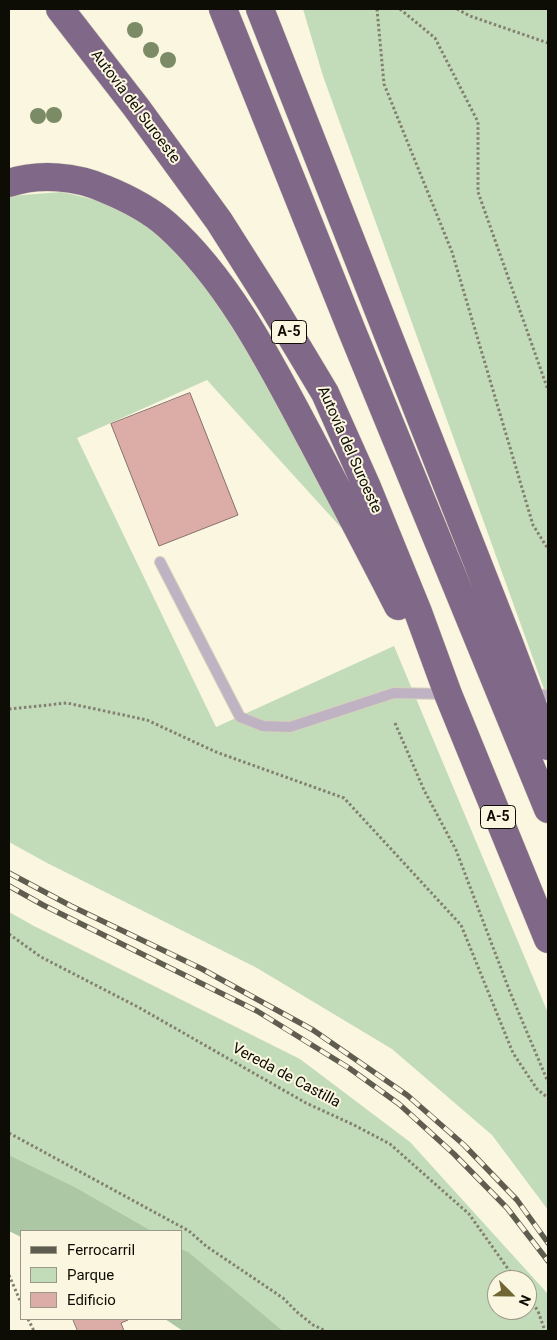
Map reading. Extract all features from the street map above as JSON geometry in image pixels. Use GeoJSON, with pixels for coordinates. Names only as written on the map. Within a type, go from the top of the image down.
{"type":"FeatureCollection","features":[{"type":"Feature","properties":{"kind":"highway","name":"Autovía del Suroeste"},"geometry":{"type":"LineString","coordinates":[[60,9],[136,107],[219,221],[325,393],[378,514],[418,612],[448,694],[548,939]]}},
{"type":"Feature","properties":{"kind":"highway"},"geometry":{"type":"LineString","coordinates":[[223,9],[355,340],[548,810]]}},
{"type":"Feature","properties":{"kind":"highway"},"geometry":{"type":"LineString","coordinates":[[260,9],[538,695],[548,746]]}},
{"type":"Feature","properties":{"kind":"highway"},"geometry":{"type":"LineString","coordinates":[[9,183],[39,177],[91,182],[140,206],[166,224],[190,248],[231,301],[271,365],[418,645],[448,694]]}},
{"type":"Feature","properties":{"kind":"lane"},"geometry":{"type":"LineString","coordinates":[[160,562],[240,716],[263,726],[290,727],[394,693],[448,694]]}},
{"type":"Feature","properties":{"kind":"path"},"geometry":{"type":"LineString","coordinates":[[377,9],[384,84],[452,252],[533,526],[548,549]]}},
{"type":"Feature","properties":{"kind":"path"},"geometry":{"type":"LineString","coordinates":[[400,9],[435,38],[478,122],[478,192],[548,390]]}},
{"type":"Feature","properties":{"kind":"path"},"geometry":{"type":"LineString","coordinates":[[457,9],[470,16],[548,43]]}},
{"type":"Feature","properties":{"kind":"path"},"geometry":{"type":"LineString","coordinates":[[9,709],[67,703],[147,720],[216,752],[344,798],[461,925],[513,1053],[538,1090],[548,1098]]}},
{"type":"Feature","properties":{"kind":"path"},"geometry":{"type":"LineString","coordinates":[[395,723],[424,790],[456,850],[510,992],[548,1082]]}},
{"type":"Feature","properties":{"kind":"path","name":"Vereda de Castilla"},"geometry":{"type":"LineString","coordinates":[[9,934],[41,957],[138,1007],[306,1103],[354,1124],[390,1144],[469,1214],[509,1270]]}},
{"type":"Feature","properties":{"kind":"path"},"geometry":{"type":"LineString","coordinates":[[9,1133],[189,1231],[206,1246],[283,1298],[313,1325],[326,1331]]}},
{"type":"Feature","properties":{"kind":"path"},"geometry":{"type":"LineString","coordinates":[[9,1275],[20,1301]]}},
{"type":"Feature","properties":{"kind":"path"},"geometry":{"type":"LineString","coordinates":[[537,1310],[545,1331]]}},
{"type":"Feature","properties":{"kind":"green space"},"geometry":{"type":"Polygon","coordinates":[[[303,9],[548,9],[548,700],[323,76],[303,9]]]}},
{"type":"Feature","properties":{"kind":"green space"},"geometry":{"type":"Polygon","coordinates":[[[62,192],[104,202],[132,215],[189,265],[264,369],[345,532],[207,380],[77,438],[216,727],[394,646],[548,1013],[548,1210],[492,1135],[392,1049],[257,968],[9,842],[9,196],[62,192]]]}},
{"type":"Feature","properties":{"kind":"green space"},"geometry":{"type":"Polygon","coordinates":[[[9,912],[300,1059],[410,1142],[526,1270],[487,1270],[487,1320],[537,1320],[537,1282],[548,1294],[548,1331],[283,1331],[182,1250],[182,1230],[150,1230],[75,1187],[9,1155],[9,912]]]}},
{"type":"Feature","properties":{"kind":"green space"},"geometry":{"type":"Polygon","coordinates":[[[9,1155],[75,1187],[150,1230],[20,1230],[20,1236],[9,1231],[9,1155]]]}},
{"type":"Feature","properties":{"kind":"green space"},"geometry":{"type":"Polygon","coordinates":[[[182,1249],[188,1252],[283,1331],[183,1331],[166,1320],[182,1320],[182,1249]]]}},
{"type":"Feature","properties":{"kind":"building"},"geometry":{"type":"Polygon","coordinates":[[[190,393],[238,515],[159,546],[111,424],[190,393]]]}},
{"type":"Feature","properties":{"kind":"building"},"geometry":{"type":"Polygon","coordinates":[[[73,1320],[128,1320],[121,1323],[124,1331],[78,1331],[73,1320]]]}},
{"type":"Feature","properties":{"kind":"railway"},"geometry":{"type":"LineString","coordinates":[[9,873],[71,906],[202,969],[313,1030],[407,1095],[464,1145],[517,1200],[548,1243]]}},
{"type":"Feature","properties":{"kind":"railway"},"geometry":{"type":"LineString","coordinates":[[9,886],[43,905],[257,1011],[349,1068],[399,1104],[454,1154],[507,1208],[548,1261]]}}]}
